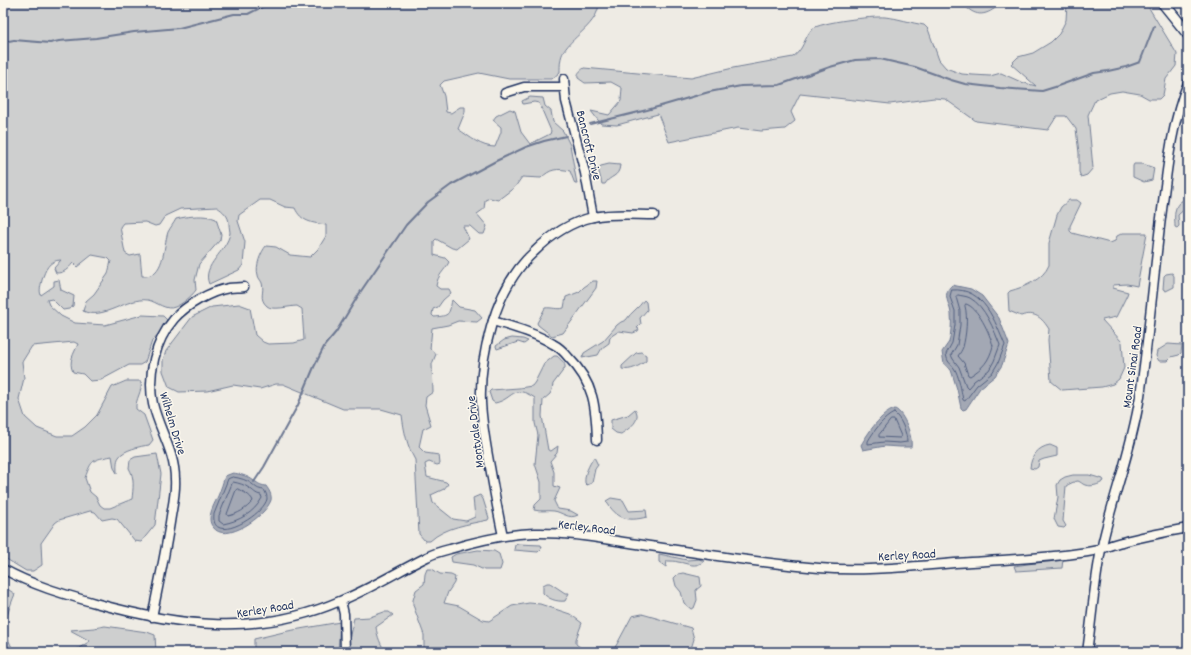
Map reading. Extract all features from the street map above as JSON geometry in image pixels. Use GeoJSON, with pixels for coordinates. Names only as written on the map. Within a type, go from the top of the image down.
{"type":"FeatureCollection","features":[{"type":"Feature","properties":{"kind":"main road"},"geometry":{"type":"LineString","coordinates":[[1163,3],[1188,34]]}},
{"type":"Feature","properties":{"kind":"street","name":"Bancroft Drive"},"geometry":{"type":"LineString","coordinates":[[505,93],[524,87],[564,83],[566,101],[585,173],[592,218]]}},
{"type":"Feature","properties":{"kind":"street","name":"Mount Sinai Road"},"geometry":{"type":"LineString","coordinates":[[1087,652],[1095,584],[1101,549],[1134,431],[1152,302],[1164,189],[1180,107],[1188,83]]}},
{"type":"Feature","properties":{"kind":"street","name":"Montvale Drive"},"geometry":{"type":"LineString","coordinates":[[503,536],[484,434],[481,401],[483,364],[487,342],[493,321],[510,280],[519,267],[550,237],[564,229],[592,218],[621,215],[654,215]]}},
{"type":"Feature","properties":{"kind":"street","name":"Wilhelm Drive"},"geometry":{"type":"LineString","coordinates":[[152,617],[169,529],[175,481],[175,468],[172,454],[153,405],[151,376],[155,355],[166,330],[174,319],[185,309],[204,297],[217,292],[230,288],[244,287]]}},
{"type":"Feature","properties":{"kind":"street"},"geometry":{"type":"LineString","coordinates":[[493,321],[540,337],[554,344],[574,362],[581,372],[592,395],[596,419],[597,440]]}},
{"type":"Feature","properties":{"kind":"street","name":"Kerley Road"},"geometry":{"type":"LineString","coordinates":[[3,569],[37,585],[107,607],[152,617],[201,624],[246,624],[284,618],[321,608],[341,601],[427,557],[463,545],[503,536],[536,533],[576,536],[750,560],[840,569],[909,566],[1071,554],[1101,549],[1119,542],[1188,528]]}},
{"type":"Feature","properties":{"kind":"street"},"geometry":{"type":"LineString","coordinates":[[341,601],[344,614],[345,652]]}},
{"type":"Feature","properties":{"kind":"shaded area"},"geometry":{"type":"Polygon","coordinates":[[[3,3],[599,3],[595,17],[564,51],[561,58],[560,72],[552,79],[509,79],[479,73],[444,81],[440,85],[444,96],[446,112],[451,113],[460,107],[465,107],[465,112],[458,129],[476,141],[490,147],[495,147],[501,132],[501,127],[493,120],[496,116],[510,109],[515,111],[521,132],[530,144],[550,134],[551,131],[539,103],[534,102],[523,104],[522,101],[530,97],[543,98],[545,106],[551,111],[553,122],[563,131],[570,145],[577,184],[575,184],[570,171],[565,170],[551,171],[541,178],[522,177],[515,187],[498,200],[490,198],[485,200],[484,209],[477,214],[487,226],[484,234],[479,234],[470,226],[463,226],[469,239],[457,249],[452,248],[436,239],[434,241],[434,255],[445,258],[449,262],[440,276],[436,286],[440,289],[449,289],[451,293],[438,307],[433,309],[432,315],[434,317],[446,315],[449,311],[452,300],[459,307],[475,310],[482,318],[477,322],[458,321],[448,325],[432,328],[430,349],[436,354],[432,364],[433,392],[426,397],[425,405],[431,425],[423,429],[419,447],[425,453],[439,455],[440,464],[437,465],[429,462],[425,464],[427,477],[446,482],[448,484],[444,489],[431,495],[433,503],[453,519],[466,521],[475,517],[473,498],[480,495],[483,499],[489,518],[488,520],[450,529],[436,536],[430,541],[425,541],[419,534],[415,460],[406,438],[402,415],[381,409],[343,409],[283,384],[276,384],[260,389],[233,385],[207,391],[179,392],[169,387],[163,371],[163,360],[166,351],[192,317],[212,307],[239,304],[250,308],[255,335],[263,342],[268,344],[294,343],[304,340],[302,309],[297,306],[273,308],[264,303],[262,298],[263,286],[258,277],[257,271],[258,263],[260,255],[266,246],[276,247],[290,255],[310,257],[318,249],[326,236],[326,225],[304,219],[295,208],[285,207],[270,200],[260,200],[239,215],[238,221],[245,242],[243,265],[239,270],[209,284],[207,277],[208,271],[228,240],[230,233],[228,219],[217,207],[180,209],[165,216],[159,225],[155,226],[145,222],[123,223],[120,227],[125,253],[130,256],[140,254],[142,276],[150,275],[159,267],[164,253],[168,232],[176,219],[207,216],[216,219],[221,234],[220,240],[199,264],[195,280],[196,290],[181,304],[172,308],[165,307],[148,300],[140,300],[99,313],[83,311],[86,301],[94,294],[108,274],[111,261],[108,258],[92,255],[77,267],[73,263],[63,272],[56,273],[54,268],[61,260],[57,260],[48,266],[42,280],[40,289],[41,295],[54,286],[54,281],[59,280],[61,290],[74,296],[73,306],[69,309],[63,310],[52,299],[47,300],[49,305],[61,316],[75,323],[105,325],[142,315],[163,316],[167,320],[166,325],[152,341],[145,362],[140,365],[129,365],[101,380],[90,381],[83,374],[73,372],[71,361],[78,344],[74,342],[32,346],[22,362],[24,378],[19,399],[25,417],[37,428],[57,436],[72,436],[85,427],[97,415],[112,387],[126,381],[141,381],[141,388],[136,409],[144,415],[153,440],[149,445],[124,452],[117,460],[117,473],[114,468],[112,456],[100,458],[94,461],[89,467],[85,478],[90,492],[96,497],[100,505],[104,508],[110,508],[132,499],[133,484],[129,468],[130,460],[135,457],[157,454],[161,474],[155,525],[141,542],[135,541],[117,519],[112,518],[102,520],[95,512],[90,511],[59,520],[55,523],[41,543],[42,565],[33,571],[26,571],[3,557],[3,3]]]}},
{"type":"Feature","properties":{"kind":"shaded area"},"geometry":{"type":"Polygon","coordinates":[[[962,3],[999,3],[993,10],[980,14],[971,11],[962,3]]]}},
{"type":"Feature","properties":{"kind":"shaded area"},"geometry":{"type":"Polygon","coordinates":[[[1068,3],[1146,3],[1177,54],[1176,66],[1166,79],[1163,95],[1159,99],[1149,99],[1140,94],[1122,91],[1110,93],[1095,100],[1088,115],[1093,168],[1087,175],[1081,177],[1079,172],[1079,153],[1076,129],[1066,116],[1057,116],[1048,130],[976,121],[945,99],[934,98],[890,104],[800,94],[791,112],[795,121],[785,129],[761,131],[738,128],[669,142],[658,114],[617,125],[601,124],[591,111],[609,115],[621,101],[622,88],[611,82],[585,83],[578,78],[578,73],[584,68],[691,78],[733,68],[793,57],[802,47],[812,29],[817,26],[847,20],[885,17],[924,25],[928,29],[939,60],[946,68],[962,74],[973,75],[990,76],[1001,73],[1021,82],[1036,86],[1011,64],[1018,57],[1033,53],[1051,42],[1059,34],[1066,20],[1068,3]]]}},
{"type":"Feature","properties":{"kind":"shaded area"},"geometry":{"type":"Polygon","coordinates":[[[609,164],[620,165],[618,172],[605,184],[602,184],[598,168],[609,164]]]}},
{"type":"Feature","properties":{"kind":"shaded area"},"geometry":{"type":"Polygon","coordinates":[[[1134,164],[1143,164],[1154,168],[1152,180],[1144,182],[1133,177],[1134,164]]]}},
{"type":"Feature","properties":{"kind":"shaded area"},"geometry":{"type":"Polygon","coordinates":[[[1188,197],[1188,206],[1178,215],[1179,226],[1177,228],[1175,227],[1175,215],[1177,205],[1188,197]]]}},
{"type":"Feature","properties":{"kind":"shaded area"},"geometry":{"type":"Polygon","coordinates":[[[1069,200],[1077,200],[1081,203],[1070,226],[1070,231],[1072,233],[1110,243],[1115,241],[1117,236],[1123,233],[1147,233],[1137,286],[1127,284],[1113,285],[1113,288],[1128,292],[1116,317],[1102,320],[1122,342],[1124,368],[1119,379],[1113,384],[1102,387],[1062,390],[1051,381],[1048,340],[1049,329],[1038,316],[1030,314],[1021,316],[1009,311],[1008,293],[1038,279],[1046,270],[1049,265],[1049,243],[1057,215],[1061,207],[1069,200]]]}},
{"type":"Feature","properties":{"kind":"shaded area"},"geometry":{"type":"Polygon","coordinates":[[[1172,273],[1174,276],[1174,287],[1166,291],[1163,289],[1164,276],[1172,273]]]}},
{"type":"Feature","properties":{"kind":"shaded area"},"geometry":{"type":"Polygon","coordinates":[[[593,281],[597,281],[596,288],[563,333],[552,336],[538,325],[537,323],[545,308],[564,308],[566,297],[579,292],[593,281]]]}},
{"type":"Feature","properties":{"kind":"shaded area"},"geometry":{"type":"Polygon","coordinates":[[[644,300],[646,302],[647,310],[640,318],[641,324],[637,328],[639,329],[638,331],[633,333],[619,331],[610,337],[609,343],[602,348],[598,355],[582,358],[584,353],[603,341],[617,325],[626,320],[644,300]]]}},
{"type":"Feature","properties":{"kind":"shaded area"},"geometry":{"type":"Polygon","coordinates":[[[512,338],[528,341],[524,344],[518,342],[497,349],[496,346],[504,340],[512,338]]]}},
{"type":"Feature","properties":{"kind":"shaded area"},"geometry":{"type":"Polygon","coordinates":[[[1168,344],[1182,345],[1181,353],[1171,357],[1167,361],[1159,361],[1156,356],[1157,351],[1168,344]]]}},
{"type":"Feature","properties":{"kind":"shaded area"},"geometry":{"type":"Polygon","coordinates":[[[641,352],[646,355],[646,361],[632,369],[622,369],[622,366],[636,353],[641,352]]]}},
{"type":"Feature","properties":{"kind":"shaded area"},"geometry":{"type":"Polygon","coordinates":[[[554,356],[557,356],[565,364],[565,368],[553,384],[550,394],[543,400],[542,416],[548,450],[551,451],[558,446],[557,453],[550,461],[554,472],[554,486],[560,488],[554,501],[558,509],[571,511],[578,515],[572,517],[554,511],[534,510],[535,505],[541,499],[541,482],[535,464],[538,435],[535,423],[535,398],[522,392],[517,392],[495,403],[492,401],[489,392],[491,390],[532,386],[544,364],[554,356]]]}},
{"type":"Feature","properties":{"kind":"shaded area"},"geometry":{"type":"Polygon","coordinates":[[[635,409],[637,413],[636,420],[628,429],[621,434],[616,433],[611,429],[611,420],[628,415],[635,409]]]}},
{"type":"Feature","properties":{"kind":"shaded area"},"geometry":{"type":"Polygon","coordinates":[[[1050,445],[1057,448],[1057,456],[1039,461],[1038,467],[1035,469],[1030,468],[1036,453],[1042,448],[1050,445]]]}},
{"type":"Feature","properties":{"kind":"shaded area"},"geometry":{"type":"Polygon","coordinates":[[[594,457],[598,465],[595,469],[592,483],[587,485],[585,483],[586,473],[594,457]]]}},
{"type":"Feature","properties":{"kind":"shaded area"},"geometry":{"type":"Polygon","coordinates":[[[1073,475],[1089,475],[1103,479],[1104,481],[1097,485],[1090,486],[1077,481],[1066,486],[1063,521],[1066,526],[1064,528],[1058,527],[1054,519],[1058,497],[1057,485],[1060,480],[1073,475]]]}},
{"type":"Feature","properties":{"kind":"shaded area"},"geometry":{"type":"Polygon","coordinates":[[[611,498],[623,500],[629,511],[646,510],[647,517],[634,519],[623,518],[614,512],[606,501],[611,498]]]}},
{"type":"Feature","properties":{"kind":"shaded area"},"geometry":{"type":"Polygon","coordinates":[[[515,545],[541,545],[542,548],[538,552],[514,550],[515,545]]]}},
{"type":"Feature","properties":{"kind":"shaded area"},"geometry":{"type":"Polygon","coordinates":[[[478,550],[494,551],[499,554],[502,564],[500,570],[484,570],[473,565],[452,562],[451,557],[456,554],[478,550]]]}},
{"type":"Feature","properties":{"kind":"shaded area"},"geometry":{"type":"Polygon","coordinates":[[[659,554],[687,560],[699,559],[704,561],[698,565],[691,565],[676,561],[667,561],[666,567],[659,562],[659,554]]]}},
{"type":"Feature","properties":{"kind":"shaded area"},"geometry":{"type":"Polygon","coordinates":[[[1063,559],[1062,568],[1016,571],[1014,566],[1063,559]]]}},
{"type":"Feature","properties":{"kind":"shaded area"},"geometry":{"type":"Polygon","coordinates":[[[427,569],[432,569],[440,574],[455,577],[454,583],[448,592],[444,603],[459,606],[483,620],[489,621],[512,606],[529,603],[540,604],[570,614],[582,623],[576,639],[576,644],[586,652],[421,652],[424,650],[424,635],[413,605],[413,600],[416,590],[424,584],[427,569]]]}},
{"type":"Feature","properties":{"kind":"shaded area"},"geometry":{"type":"Polygon","coordinates":[[[683,573],[700,577],[701,586],[696,590],[697,600],[694,608],[691,609],[684,603],[681,592],[676,586],[674,578],[678,574],[683,573]]]}},
{"type":"Feature","properties":{"kind":"shaded area"},"geometry":{"type":"Polygon","coordinates":[[[550,583],[565,593],[569,593],[565,601],[553,600],[543,593],[543,585],[550,583]]]}},
{"type":"Feature","properties":{"kind":"shaded area"},"geometry":{"type":"Polygon","coordinates":[[[3,586],[15,594],[6,626],[7,636],[12,652],[3,652],[3,586]]]}},
{"type":"Feature","properties":{"kind":"shaded area"},"geometry":{"type":"Polygon","coordinates":[[[384,612],[389,612],[393,615],[376,627],[382,647],[386,652],[349,652],[349,639],[354,618],[370,617],[384,612]]]}},
{"type":"Feature","properties":{"kind":"shaded area"},"geometry":{"type":"Polygon","coordinates":[[[642,614],[691,628],[694,639],[690,652],[612,652],[632,616],[642,614]]]}},
{"type":"Feature","properties":{"kind":"shaded area"},"geometry":{"type":"Polygon","coordinates":[[[340,622],[338,652],[254,652],[254,639],[288,631],[340,622]]]}},
{"type":"Feature","properties":{"kind":"shaded area"},"geometry":{"type":"Polygon","coordinates":[[[105,626],[147,632],[155,635],[156,652],[73,652],[90,641],[70,630],[105,626]]]}},
{"type":"Feature","properties":{"kind":"shaded area"},"geometry":{"type":"Polygon","coordinates":[[[33,649],[31,652],[12,652],[33,649]]]}},
{"type":"Feature","properties":{"kind":"water"},"geometry":{"type":"Polygon","coordinates":[[[952,285],[971,289],[982,296],[999,318],[1009,344],[1002,365],[995,376],[980,388],[966,409],[963,410],[961,408],[951,370],[944,364],[942,352],[949,342],[951,314],[947,299],[947,292],[952,285]]]}},
{"type":"Feature","properties":{"kind":"water"},"geometry":{"type":"Polygon","coordinates":[[[895,409],[905,420],[911,437],[911,447],[885,446],[863,450],[861,445],[871,429],[880,419],[895,409]]]}},
{"type":"Feature","properties":{"kind":"water"},"geometry":{"type":"Polygon","coordinates":[[[233,473],[247,477],[266,486],[271,494],[271,500],[262,514],[245,526],[235,531],[226,533],[219,532],[211,524],[211,513],[225,476],[233,473]]]}},
{"type":"Feature","properties":{"kind":"waterway"},"geometry":{"type":"LineString","coordinates":[[3,42],[14,40],[50,43],[134,32],[179,28],[234,14],[248,14],[264,6],[277,3]]}},
{"type":"Feature","properties":{"kind":"waterway"},"geometry":{"type":"LineString","coordinates":[[590,124],[647,110],[709,92],[741,86],[779,85],[855,60],[880,59],[915,67],[965,84],[1042,91],[1094,73],[1126,67],[1140,62],[1154,26]]}},
{"type":"Feature","properties":{"kind":"waterway"},"geometry":{"type":"LineString","coordinates":[[254,482],[264,467],[298,405],[325,345],[336,332],[361,291],[406,225],[428,202],[451,185],[526,147],[566,136]]}}]}
